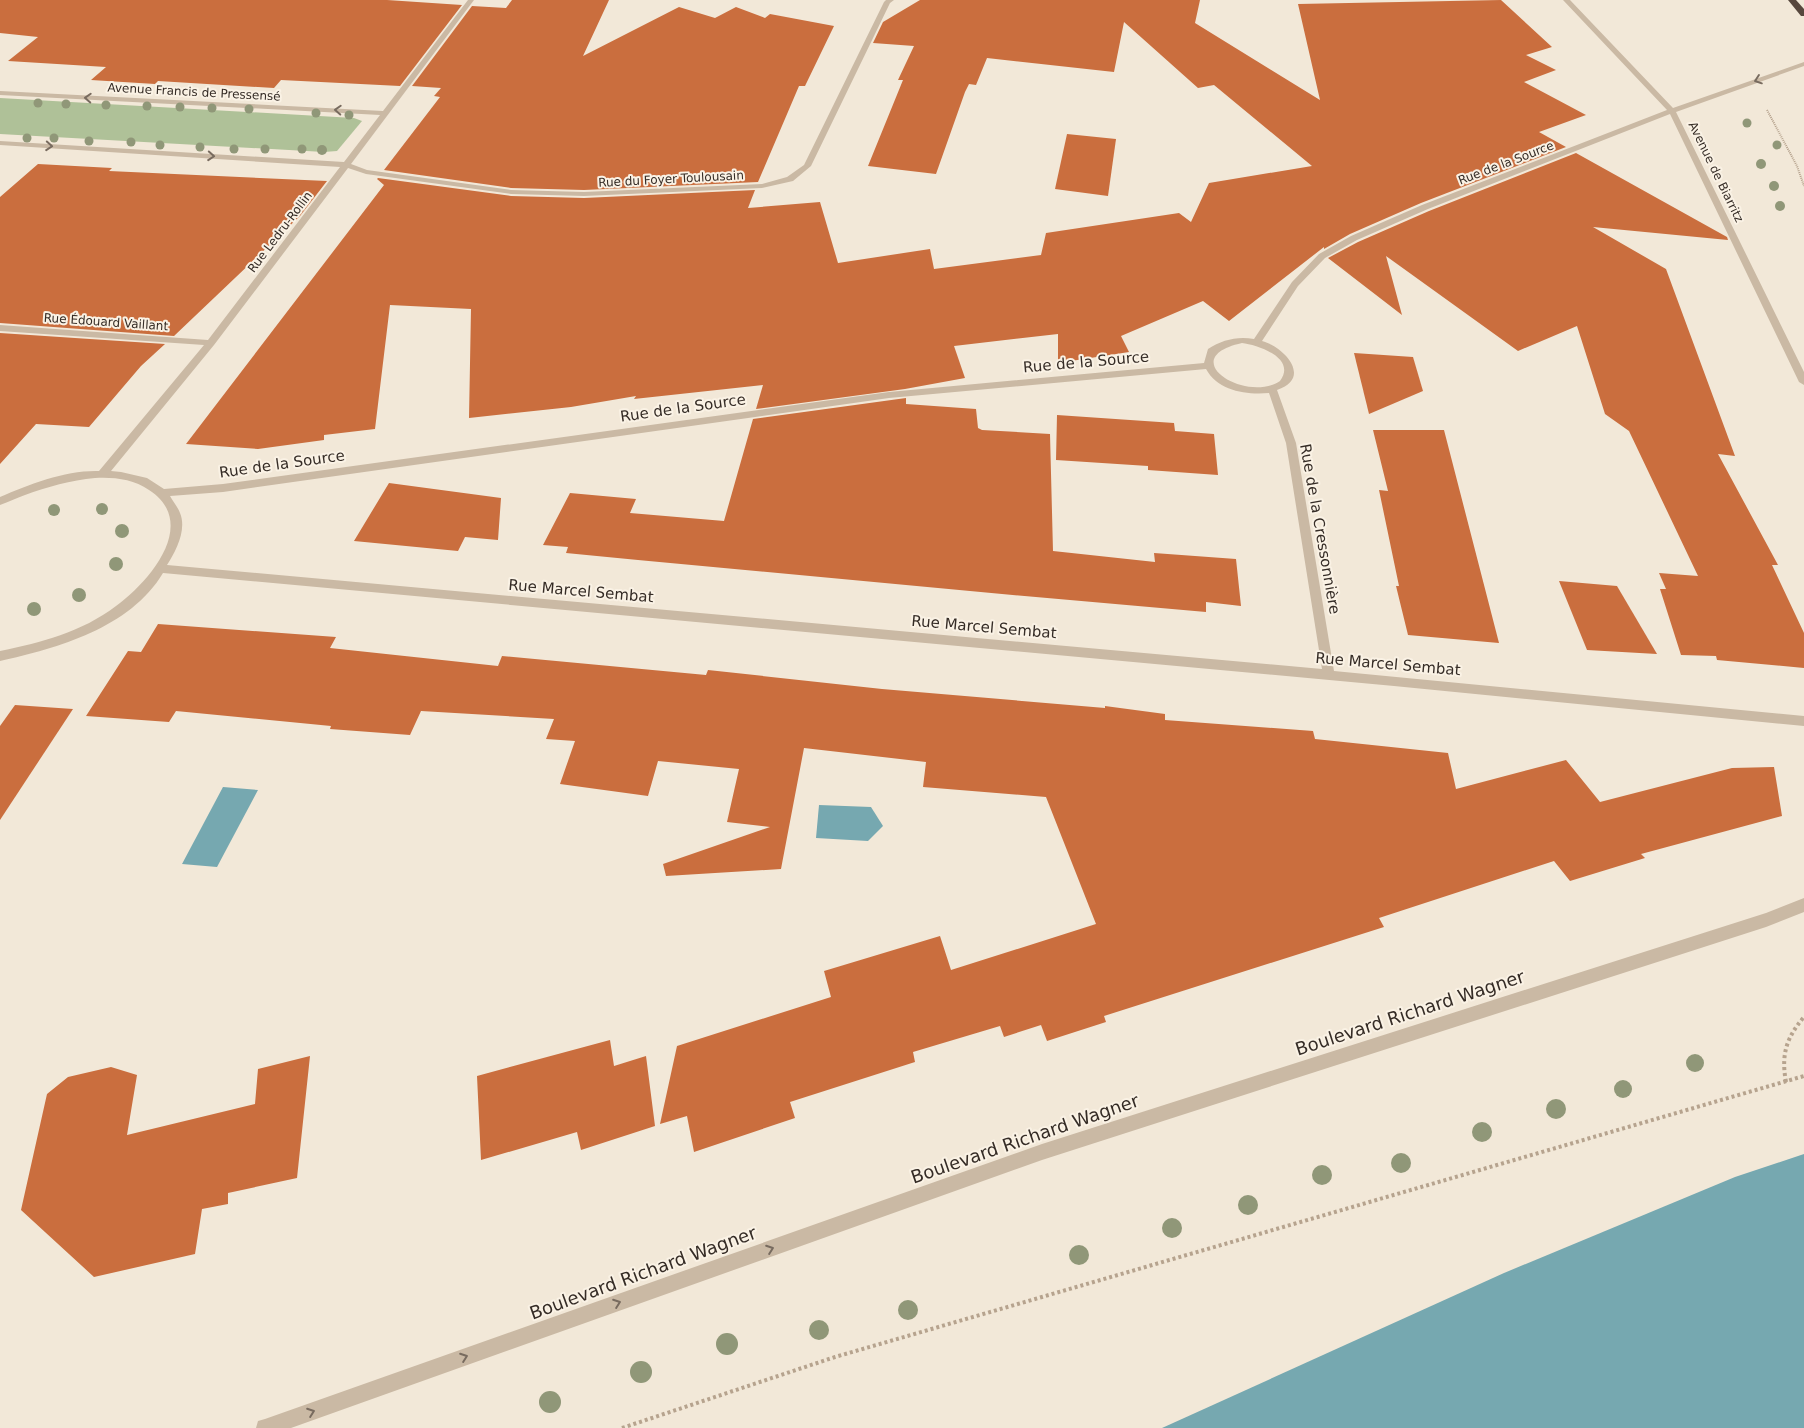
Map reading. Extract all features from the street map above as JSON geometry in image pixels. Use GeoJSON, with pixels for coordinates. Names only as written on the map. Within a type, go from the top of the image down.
{"type":"FeatureCollection","features":[{"type":"Feature","properties":{"kind":"highway"},"geometry":{"type":"LineString","coordinates":[[1792,0],[1804,14]]}},
{"type":"Feature","properties":{"kind":"street","name":"Rue Ledru-Rollin"},"geometry":{"type":"LineString","coordinates":[[104,474],[211,343],[471,0]]}},
{"type":"Feature","properties":{"kind":"street","name":"Avenue de Biarritz"},"geometry":{"type":"LineString","coordinates":[[1566,0],[1672,111],[1804,382]]}},
{"type":"Feature","properties":{"kind":"street","name":"Rue du Foyer Toulousain"},"geometry":{"type":"LineString","coordinates":[[346,165],[366,172],[510,192],[584,194],[762,186],[790,179],[807,166],[886,1]]}},
{"type":"Feature","properties":{"kind":"street","name":"Rue de la Source"},"geometry":{"type":"LineString","coordinates":[[1256,342],[1295,284],[1322,256],[1338,247],[1425,207],[1672,111],[1804,64]]}},
{"type":"Feature","properties":{"kind":"street","name":"Avenue Francis de Pressensé"},"geometry":{"type":"LineString","coordinates":[[0,93],[386,113]]}},
{"type":"Feature","properties":{"kind":"street"},"geometry":{"type":"LineString","coordinates":[[0,143],[346,165]]}},
{"type":"Feature","properties":{"kind":"street","name":"Rue Édouard Vaillant"},"geometry":{"type":"LineString","coordinates":[[0,328],[211,343]]}},
{"type":"Feature","properties":{"kind":"street"},"geometry":{"type":"LineString","coordinates":[[1230,341],[1256,342],[1272,348],[1283,356],[1288,364],[1290,370],[1288,379],[1281,386],[1258,392],[1244,391],[1230,386],[1213,375],[1208,366],[1209,356],[1214,348],[1230,341]]}},
{"type":"Feature","properties":{"kind":"street","name":"Rue de la Source"},"geometry":{"type":"LineString","coordinates":[[163,494],[242,485],[889,395],[1208,366]]}},
{"type":"Feature","properties":{"kind":"street","name":"Rue de la Cressonnière"},"geometry":{"type":"LineString","coordinates":[[1272,389],[1291,443],[1329,675]]}},
{"type":"Feature","properties":{"kind":"street"},"geometry":{"type":"LineString","coordinates":[[0,500],[22,490],[64,478],[104,474],[138,479],[163,494],[176,514],[175,540],[162,569],[140,594],[110,617],[74,636],[35,650],[0,656]]}},
{"type":"Feature","properties":{"kind":"street","name":"Rue Marcel Sembat"},"geometry":{"type":"LineString","coordinates":[[162,569],[1329,675],[1804,721]]}},
{"type":"Feature","properties":{"kind":"street","name":"Boulevard Richard Wagner"},"geometry":{"type":"LineString","coordinates":[[265,1428],[1042,1152],[1766,920],[1804,905]]}},
{"type":"Feature","properties":{"kind":"path"},"geometry":{"type":"LineString","coordinates":[[1737,87],[1756,99],[1766,109],[1797,166],[1804,186]]}},
{"type":"Feature","properties":{"kind":"path"},"geometry":{"type":"LineString","coordinates":[[1786,1082],[1781,1060],[1785,1041],[1804,1017]]}},
{"type":"Feature","properties":{"kind":"path"},"geometry":{"type":"LineString","coordinates":[[622,1428],[835,1357],[1804,1076]]}},
{"type":"Feature","properties":{"kind":"green space"},"geometry":{"type":"Polygon","coordinates":[[[0,98],[354,118],[362,121],[337,151],[324,152],[0,134],[0,98]]]}},
{"type":"Feature","properties":{"kind":"water"},"geometry":{"type":"Polygon","coordinates":[[[223,787],[258,790],[217,867],[182,864],[223,787]]]}},
{"type":"Feature","properties":{"kind":"water"},"geometry":{"type":"Polygon","coordinates":[[[819,805],[871,807],[883,826],[868,841],[816,838],[819,805]]]}},
{"type":"Feature","properties":{"kind":"water"},"geometry":{"type":"Polygon","coordinates":[[[1804,1154],[1804,1428],[1162,1428],[1504,1273],[1735,1177],[1804,1154]]]}},
{"type":"Feature","properties":{"kind":"building"},"geometry":{"type":"Polygon","coordinates":[[[0,0],[387,0],[462,5],[400,86],[281,80],[274,88],[158,81],[155,84],[91,80],[106,67],[8,61],[38,37],[0,33],[0,0]]]}},
{"type":"Feature","properties":{"kind":"building"},"geometry":{"type":"Polygon","coordinates":[[[512,0],[609,0],[583,56],[679,7],[715,18],[736,7],[765,18],[770,14],[834,26],[805,86],[799,86],[758,182],[584,190],[511,188],[384,170],[440,97],[434,96],[441,88],[412,86],[472,6],[506,8],[512,0]]]}},
{"type":"Feature","properties":{"kind":"building"},"geometry":{"type":"Polygon","coordinates":[[[920,0],[1200,0],[1195,23],[1320,100],[1298,4],[1501,0],[1552,47],[1526,55],[1556,70],[1524,82],[1586,115],[1539,132],[1566,147],[1421,203],[1350,234],[1324,249],[1324,247],[1229,321],[1203,301],[1121,336],[1129,352],[1058,363],[1058,334],[954,346],[965,378],[905,389],[756,409],[763,385],[634,399],[636,396],[571,407],[469,418],[471,309],[390,305],[375,429],[324,435],[324,440],[258,449],[186,444],[384,185],[378,178],[511,196],[584,198],[755,190],[748,208],[820,202],[838,263],[930,249],[934,269],[1041,255],[1046,233],[1179,213],[1191,222],[1209,183],[1312,166],[1214,85],[1198,88],[1124,22],[1114,72],[987,58],[976,85],[969,84],[965,92],[936,174],[868,166],[903,80],[898,80],[914,46],[873,43],[883,22],[920,0]]]}},
{"type":"Feature","properties":{"kind":"building"},"geometry":{"type":"Polygon","coordinates":[[[1067,134],[1116,139],[1108,196],[1055,189],[1067,134]]]}},
{"type":"Feature","properties":{"kind":"building"},"geometry":{"type":"Polygon","coordinates":[[[1576,153],[1727,237],[1728,240],[1593,227],[1666,269],[1735,456],[1718,454],[1778,565],[1772,565],[1804,633],[1804,668],[1717,660],[1716,656],[1681,655],[1660,589],[1666,589],[1659,573],[1698,576],[1629,431],[1605,414],[1577,326],[1518,351],[1386,256],[1402,315],[1328,258],[1358,242],[1429,211],[1576,153]]]}},
{"type":"Feature","properties":{"kind":"building"},"geometry":{"type":"Polygon","coordinates":[[[38,164],[112,168],[109,171],[327,181],[300,216],[174,336],[0,323],[0,197],[38,164]]]}},
{"type":"Feature","properties":{"kind":"building"},"geometry":{"type":"Polygon","coordinates":[[[0,333],[165,344],[141,366],[89,427],[36,424],[0,464],[0,333]]]}},
{"type":"Feature","properties":{"kind":"building"},"geometry":{"type":"Polygon","coordinates":[[[1354,353],[1413,357],[1423,391],[1369,414],[1354,353]]]}},
{"type":"Feature","properties":{"kind":"building"},"geometry":{"type":"Polygon","coordinates":[[[906,398],[906,404],[976,409],[978,428],[982,430],[1050,434],[1053,551],[1155,562],[1154,553],[1236,559],[1241,606],[1206,602],[1206,612],[566,553],[568,547],[543,545],[570,493],[636,499],[630,513],[724,521],[753,419],[906,398]]]}},
{"type":"Feature","properties":{"kind":"building"},"geometry":{"type":"Polygon","coordinates":[[[1057,415],[1174,423],[1175,431],[1214,434],[1218,475],[1148,470],[1148,466],[1056,460],[1057,415]]]}},
{"type":"Feature","properties":{"kind":"building"},"geometry":{"type":"Polygon","coordinates":[[[1373,430],[1444,430],[1499,643],[1408,635],[1396,586],[1399,586],[1379,490],[1388,491],[1373,430]]]}},
{"type":"Feature","properties":{"kind":"building"},"geometry":{"type":"Polygon","coordinates":[[[389,483],[501,498],[498,540],[465,537],[458,551],[354,541],[389,483]]]}},
{"type":"Feature","properties":{"kind":"building"},"geometry":{"type":"Polygon","coordinates":[[[1559,581],[1617,586],[1657,654],[1587,650],[1559,581]]]}},
{"type":"Feature","properties":{"kind":"building"},"geometry":{"type":"Polygon","coordinates":[[[158,624],[336,637],[330,648],[498,666],[502,656],[706,675],[708,670],[882,689],[1105,708],[1105,706],[1165,714],[1165,720],[1313,731],[1315,739],[1448,753],[1456,789],[1566,760],[1600,802],[1732,768],[1774,767],[1782,816],[1641,854],[1645,858],[1570,881],[1554,861],[1379,918],[1384,927],[1104,1016],[1106,1022],[1047,1041],[1041,1025],[1004,1037],[1000,1026],[913,1052],[915,1062],[790,1102],[795,1118],[694,1152],[687,1116],[660,1124],[677,1046],[831,997],[824,971],[940,936],[951,970],[1096,924],[1046,797],[923,787],[926,762],[804,748],[781,869],[666,876],[663,864],[770,827],[727,822],[739,769],[658,761],[648,796],[560,784],[575,741],[546,739],[554,719],[421,711],[410,735],[330,729],[331,726],[176,711],[169,722],[86,716],[128,651],[141,652],[158,624]]]}},
{"type":"Feature","properties":{"kind":"building"},"geometry":{"type":"Polygon","coordinates":[[[15,705],[73,709],[0,820],[0,726],[15,705]]]}},
{"type":"Feature","properties":{"kind":"building"},"geometry":{"type":"Polygon","coordinates":[[[610,1040],[614,1066],[646,1056],[655,1126],[581,1150],[577,1132],[481,1160],[477,1076],[610,1040]]]}},
{"type":"Feature","properties":{"kind":"building"},"geometry":{"type":"Polygon","coordinates":[[[310,1056],[297,1178],[228,1193],[228,1204],[202,1209],[195,1254],[94,1277],[21,1210],[47,1094],[68,1077],[111,1067],[137,1075],[127,1135],[255,1104],[258,1069],[310,1056]]]}}]}
